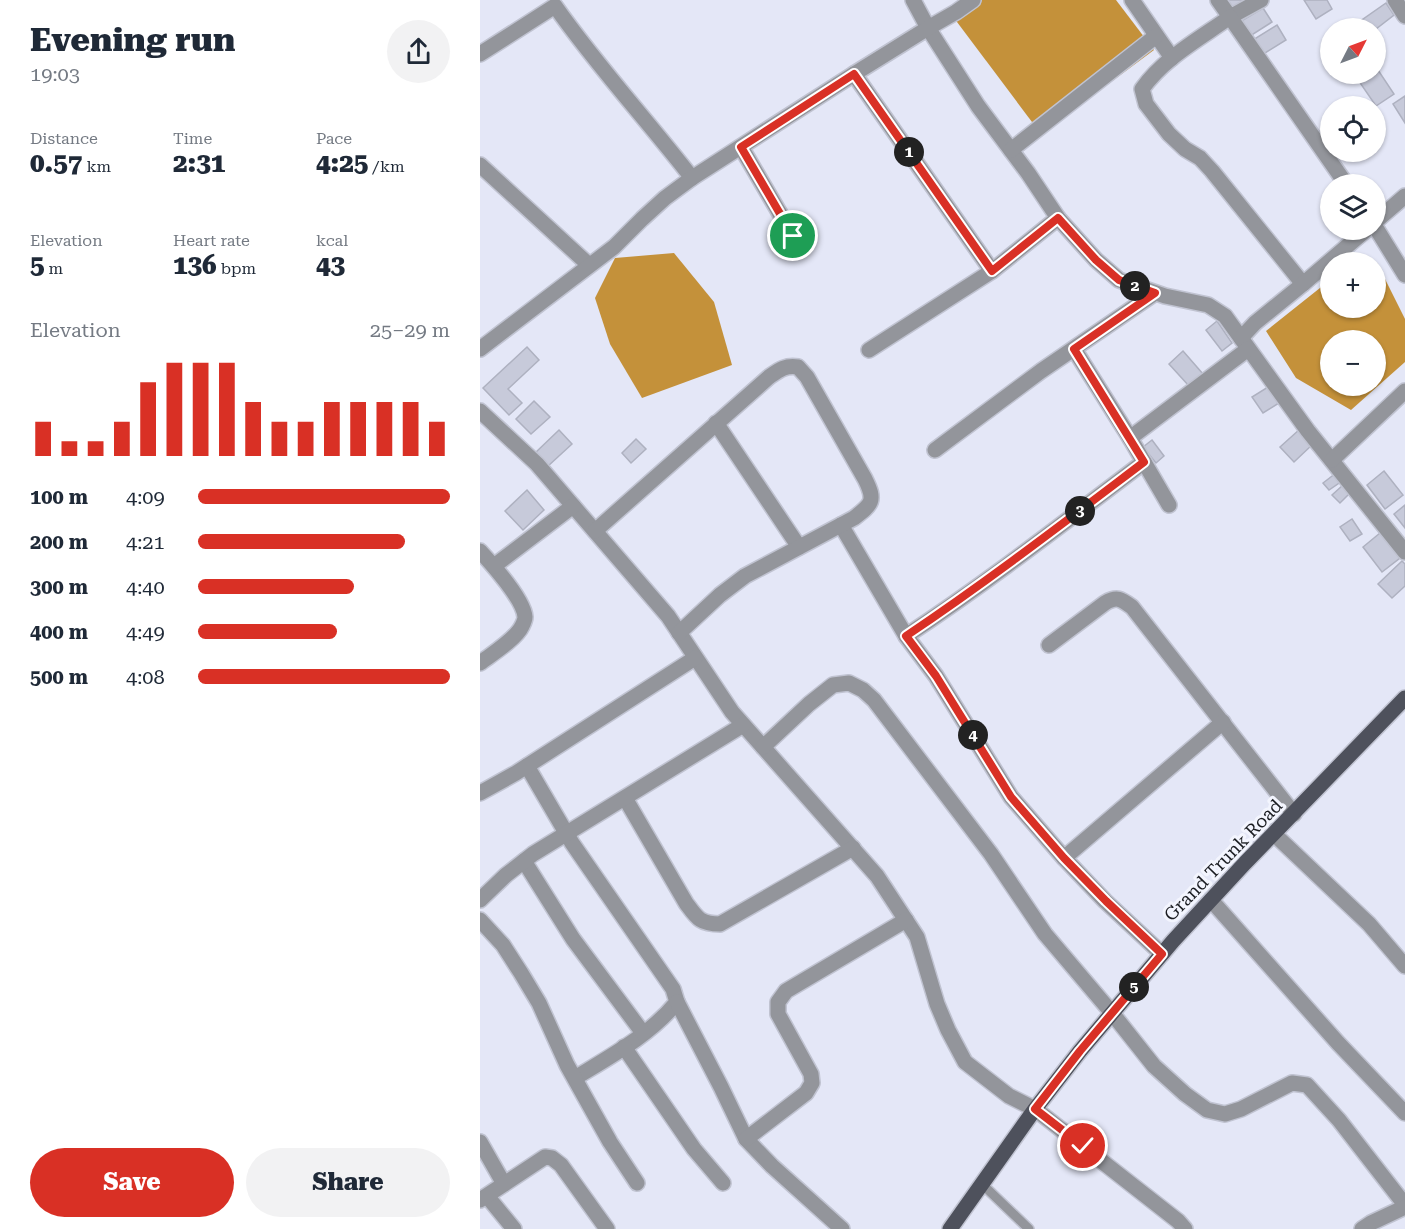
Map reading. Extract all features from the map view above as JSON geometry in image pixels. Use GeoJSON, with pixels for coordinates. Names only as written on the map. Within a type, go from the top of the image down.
{"type":"FeatureCollection","features":[{"type":"Feature","properties":{"kind":"main road","name":"Grand Trunk Road"},"geometry":{"type":"LineString","coordinates":[[950,1229],[1035,1109],[1080,1051],[1162,954],[1210,900],[1405,698]]}},
{"type":"Feature","properties":{"kind":"street"},"geometry":{"type":"LineString","coordinates":[[913,0],[928,28],[978,106],[1058,218],[1096,260],[1119,280],[1155,293],[1208,305],[1225,316],[1308,431],[1405,552]]}},
{"type":"Feature","properties":{"kind":"street"},"geometry":{"type":"LineString","coordinates":[[480,349],[614,247],[665,198],[692,178],[973,0]]}},
{"type":"Feature","properties":{"kind":"street"},"geometry":{"type":"LineString","coordinates":[[1132,0],[1172,58]]}},
{"type":"Feature","properties":{"kind":"street"},"geometry":{"type":"LineString","coordinates":[[1218,0],[1339,174]]}},
{"type":"Feature","properties":{"kind":"street"},"geometry":{"type":"LineString","coordinates":[[1261,0],[1230,17],[1172,58],[1149,79],[1142,89],[1146,104],[1169,134],[1185,149],[1200,158],[1212,171],[1303,284]]}},
{"type":"Feature","properties":{"kind":"street"},"geometry":{"type":"LineString","coordinates":[[1395,0],[1405,16]]}},
{"type":"Feature","properties":{"kind":"street"},"geometry":{"type":"LineString","coordinates":[[480,54],[556,2],[578,38],[692,178]]}},
{"type":"Feature","properties":{"kind":"street"},"geometry":{"type":"LineString","coordinates":[[1011,150],[1156,36]]}},
{"type":"Feature","properties":{"kind":"street"},"geometry":{"type":"LineString","coordinates":[[854,74],[992,271]]}},
{"type":"Feature","properties":{"kind":"street"},"geometry":{"type":"LineString","coordinates":[[741,147],[793,236]]}},
{"type":"Feature","properties":{"kind":"street"},"geometry":{"type":"LineString","coordinates":[[480,165],[590,265]]}},
{"type":"Feature","properties":{"kind":"street"},"geometry":{"type":"LineString","coordinates":[[1386,212],[1405,196]]}},
{"type":"Feature","properties":{"kind":"street"},"geometry":{"type":"LineString","coordinates":[[869,350],[992,271],[1058,218]]}},
{"type":"Feature","properties":{"kind":"street"},"geometry":{"type":"LineString","coordinates":[[1130,438],[1244,343],[1255,323],[1354,240]]}},
{"type":"Feature","properties":{"kind":"street"},"geometry":{"type":"LineString","coordinates":[[1384,240],[1405,274]]}},
{"type":"Feature","properties":{"kind":"street"},"geometry":{"type":"LineString","coordinates":[[936,450],[1155,293]]}},
{"type":"Feature","properties":{"kind":"street"},"geometry":{"type":"LineString","coordinates":[[1074,349],[1169,505]]}},
{"type":"Feature","properties":{"kind":"street"},"geometry":{"type":"LineString","coordinates":[[595,531],[769,377],[790,365],[798,367],[807,377],[860,469],[872,493],[871,501],[866,509],[854,518],[744,576],[679,633]]}},
{"type":"Feature","properties":{"kind":"street"},"geometry":{"type":"LineString","coordinates":[[1332,460],[1405,391]]}},
{"type":"Feature","properties":{"kind":"street"},"geometry":{"type":"LineString","coordinates":[[480,411],[537,464],[668,616],[732,712],[877,876],[917,937],[937,1004],[965,1062],[1009,1096],[1035,1109],[1178,1221],[1185,1229]]}},
{"type":"Feature","properties":{"kind":"street"},"geometry":{"type":"LineString","coordinates":[[716,423],[799,547]]}},
{"type":"Feature","properties":{"kind":"street"},"geometry":{"type":"LineString","coordinates":[[906,636],[1021,556],[1144,462]]}},
{"type":"Feature","properties":{"kind":"street"},"geometry":{"type":"LineString","coordinates":[[494,566],[573,506]]}},
{"type":"Feature","properties":{"kind":"street"},"geometry":{"type":"LineString","coordinates":[[841,525],[906,636],[936,676],[1011,797],[1064,858],[1162,954]]}},
{"type":"Feature","properties":{"kind":"street"},"geometry":{"type":"LineString","coordinates":[[480,551],[494,566],[522,608],[525,618],[522,628],[501,648],[480,663]]}},
{"type":"Feature","properties":{"kind":"street"},"geometry":{"type":"LineString","coordinates":[[1050,645],[1105,603],[1113,599],[1122,600],[1132,607],[1294,814]]}},
{"type":"Feature","properties":{"kind":"street"},"geometry":{"type":"LineString","coordinates":[[480,793],[695,658]]}},
{"type":"Feature","properties":{"kind":"street"},"geometry":{"type":"LineString","coordinates":[[763,747],[808,704],[833,685],[849,683],[863,690],[874,700],[991,854],[1045,934],[1154,1066],[1185,1094],[1207,1110],[1225,1114],[1241,1109],[1292,1083],[1308,1085],[1339,1120],[1405,1206],[1362,1229]]}},
{"type":"Feature","properties":{"kind":"street"},"geometry":{"type":"LineString","coordinates":[[1064,858],[1223,722]]}},
{"type":"Feature","properties":{"kind":"street"},"geometry":{"type":"LineString","coordinates":[[480,900],[506,875],[566,833],[743,725]]}},
{"type":"Feature","properties":{"kind":"street"},"geometry":{"type":"LineString","coordinates":[[527,765],[566,833],[673,989],[677,1002],[722,1087],[746,1139],[772,1166],[842,1229]]}},
{"type":"Feature","properties":{"kind":"street"},"geometry":{"type":"LineString","coordinates":[[625,798],[686,903],[697,917],[707,924],[720,924],[853,848]]}},
{"type":"Feature","properties":{"kind":"street"},"geometry":{"type":"LineString","coordinates":[[1274,834],[1369,924],[1405,966]]}},
{"type":"Feature","properties":{"kind":"street"},"geometry":{"type":"LineString","coordinates":[[524,861],[573,939],[644,1033]]}},
{"type":"Feature","properties":{"kind":"street"},"geometry":{"type":"LineString","coordinates":[[1210,900],[1338,1043],[1405,1113]]}},
{"type":"Feature","properties":{"kind":"street"},"geometry":{"type":"LineString","coordinates":[[480,920],[503,945],[539,1003],[574,1078],[610,1142],[637,1183]]}},
{"type":"Feature","properties":{"kind":"street"},"geometry":{"type":"LineString","coordinates":[[746,1139],[806,1093],[813,1083],[811,1074],[778,1014],[778,1002],[786,991],[906,920]]}},
{"type":"Feature","properties":{"kind":"street"},"geometry":{"type":"LineString","coordinates":[[574,1078],[663,1019],[677,1002]]}},
{"type":"Feature","properties":{"kind":"street"},"geometry":{"type":"LineString","coordinates":[[624,1047],[694,1149],[723,1183]]}},
{"type":"Feature","properties":{"kind":"street"},"geometry":{"type":"LineString","coordinates":[[480,1142],[504,1184]]}},
{"type":"Feature","properties":{"kind":"street"},"geometry":{"type":"LineString","coordinates":[[514,1229],[483,1198],[545,1157],[552,1158],[561,1165],[607,1229]]}},
{"type":"Feature","properties":{"kind":"lane"},"geometry":{"type":"LineString","coordinates":[[982,1184],[1029,1229]]}},
{"type":"Feature","properties":{"kind":"shaded area"},"geometry":{"type":"Polygon","coordinates":[[[977,0],[1116,0],[1154,50],[1041,134],[954,18],[977,0]]]}},
{"type":"Feature","properties":{"kind":"shaded area"},"geometry":{"type":"Polygon","coordinates":[[[674,253],[714,302],[732,365],[642,398],[610,344],[595,298],[615,258],[674,253]]]}},
{"type":"Feature","properties":{"kind":"shaded area"},"geometry":{"type":"Polygon","coordinates":[[[1386,281],[1405,319],[1405,362],[1386,379],[1386,330],[1320,330],[1320,392],[1296,378],[1266,331],[1320,288],[1320,318],[1386,318],[1386,281]]]}},
{"type":"Feature","properties":{"kind":"shaded area"},"geometry":{"type":"Polygon","coordinates":[[[1327,396],[1367,396],[1351,410],[1327,396]]]}},
{"type":"Feature","properties":{"kind":"building"},"geometry":{"type":"Polygon","coordinates":[[[1226,0],[1247,0],[1232,9],[1226,0]]]}},
{"type":"Feature","properties":{"kind":"building"},"geometry":{"type":"Polygon","coordinates":[[[1304,0],[1327,0],[1332,9],[1316,19],[1304,0]]]}},
{"type":"Feature","properties":{"kind":"building"},"geometry":{"type":"Polygon","coordinates":[[[1386,3],[1394,15],[1386,21],[1386,18],[1365,18],[1386,3]]]}},
{"type":"Feature","properties":{"kind":"building"},"geometry":{"type":"Polygon","coordinates":[[[1263,8],[1272,22],[1247,38],[1238,23],[1263,8]]]}},
{"type":"Feature","properties":{"kind":"building"},"geometry":{"type":"Polygon","coordinates":[[[1277,25],[1286,40],[1257,58],[1248,43],[1277,25]]]}},
{"type":"Feature","properties":{"kind":"building"},"geometry":{"type":"Polygon","coordinates":[[[1386,82],[1394,94],[1386,99],[1386,96],[1369,96],[1361,84],[1386,84],[1386,82]]]}},
{"type":"Feature","properties":{"kind":"building"},"geometry":{"type":"Polygon","coordinates":[[[1405,96],[1405,123],[1393,104],[1405,96]]]}},
{"type":"Feature","properties":{"kind":"building"},"geometry":{"type":"Polygon","coordinates":[[[1217,321],[1232,343],[1222,351],[1206,330],[1217,321]]]}},
{"type":"Feature","properties":{"kind":"building"},"geometry":{"type":"Polygon","coordinates":[[[527,347],[539,360],[508,389],[522,403],[509,415],[483,388],[527,347]]]}},
{"type":"Feature","properties":{"kind":"building"},"geometry":{"type":"Polygon","coordinates":[[[1183,351],[1203,374],[1189,386],[1169,364],[1183,351]]]}},
{"type":"Feature","properties":{"kind":"building"},"geometry":{"type":"Polygon","coordinates":[[[1268,387],[1279,403],[1263,413],[1252,397],[1268,387]]]}},
{"type":"Feature","properties":{"kind":"building"},"geometry":{"type":"Polygon","coordinates":[[[534,401],[550,417],[531,434],[516,419],[534,401]]]}},
{"type":"Feature","properties":{"kind":"building"},"geometry":{"type":"Polygon","coordinates":[[[1300,429],[1313,444],[1294,462],[1280,447],[1300,429]]]}},
{"type":"Feature","properties":{"kind":"building"},"geometry":{"type":"Polygon","coordinates":[[[559,430],[572,444],[547,467],[535,453],[559,430]]]}},
{"type":"Feature","properties":{"kind":"building"},"geometry":{"type":"Polygon","coordinates":[[[636,439],[646,449],[631,463],[622,453],[636,439]]]}},
{"type":"Feature","properties":{"kind":"building"},"geometry":{"type":"Polygon","coordinates":[[[1152,440],[1164,456],[1156,463],[1143,447],[1152,440]]]}},
{"type":"Feature","properties":{"kind":"building"},"geometry":{"type":"Polygon","coordinates":[[[1384,471],[1403,495],[1385,509],[1367,485],[1384,471]]]}},
{"type":"Feature","properties":{"kind":"building"},"geometry":{"type":"Polygon","coordinates":[[[1336,473],[1342,481],[1329,490],[1323,483],[1336,473]]]}},
{"type":"Feature","properties":{"kind":"building"},"geometry":{"type":"Polygon","coordinates":[[[1343,485],[1350,493],[1340,503],[1332,495],[1343,485]]]}},
{"type":"Feature","properties":{"kind":"building"},"geometry":{"type":"Polygon","coordinates":[[[527,490],[544,510],[523,530],[505,511],[527,490]]]}},
{"type":"Feature","properties":{"kind":"building"},"geometry":{"type":"Polygon","coordinates":[[[1405,505],[1405,528],[1394,514],[1405,505]]]}},
{"type":"Feature","properties":{"kind":"building"},"geometry":{"type":"Polygon","coordinates":[[[1352,519],[1362,534],[1350,541],[1340,527],[1352,519]]]}},
{"type":"Feature","properties":{"kind":"building"},"geometry":{"type":"Polygon","coordinates":[[[1380,533],[1400,558],[1382,572],[1363,547],[1380,533]]]}},
{"type":"Feature","properties":{"kind":"building"},"geometry":{"type":"Polygon","coordinates":[[[1402,561],[1405,564],[1405,586],[1392,598],[1378,584],[1402,561]]]}},
{"type":"Feature","properties":{"kind":"route"},"geometry":{"type":"LineString","coordinates":[[793,236],[741,147],[854,74],[992,271],[1058,218],[1096,260],[1119,280],[1155,293],[1074,349],[1144,462],[1021,556],[906,636],[936,676],[1011,797],[1052,846],[1162,954],[1080,1051],[1035,1109],[1083,1146]]}}]}
